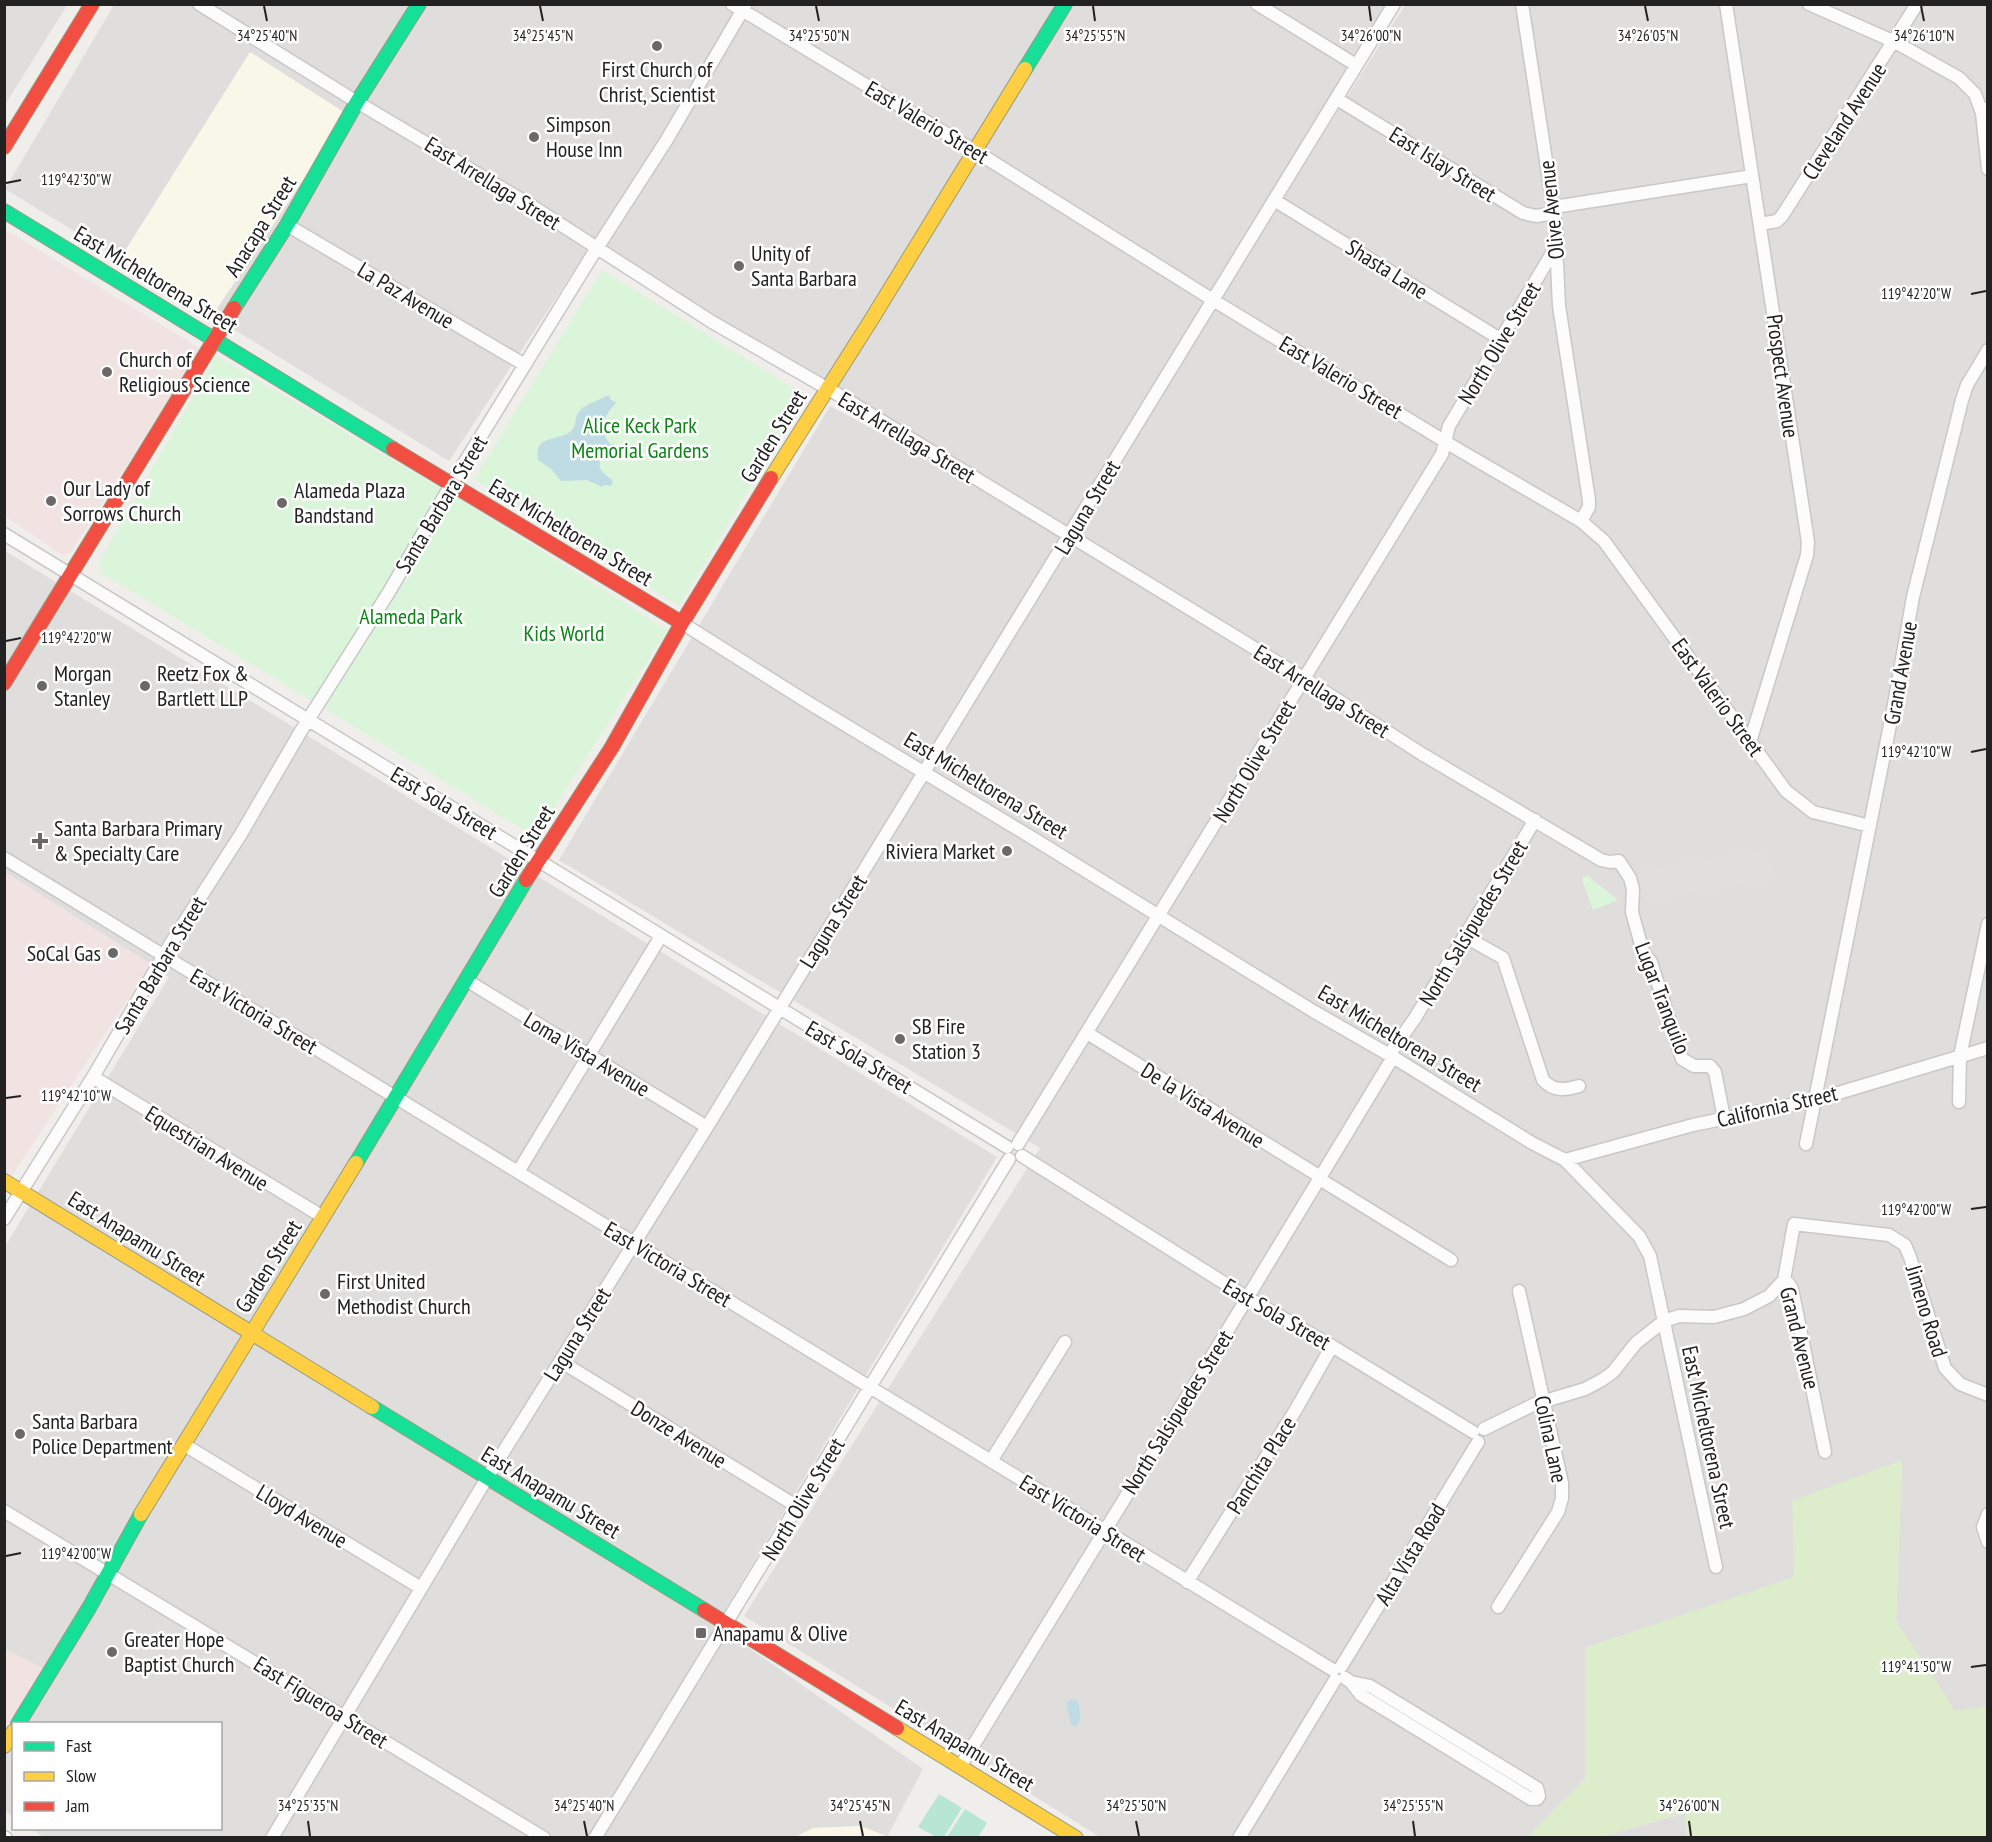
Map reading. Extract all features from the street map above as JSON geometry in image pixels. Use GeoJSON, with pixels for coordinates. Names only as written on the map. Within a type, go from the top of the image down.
{"type":"FeatureCollection","features":[{"type":"Feature","properties":{"kind":"street"},"geometry":{"type":"LineString","coordinates":[[4,147],[92,4]]}},
{"type":"Feature","properties":{"kind":"street","name":"East Arrellaga Street"},"geometry":{"type":"LineString","coordinates":[[199,4],[357,102],[522,200],[712,322],[827,388],[1305,679],[1422,754],[1602,860],[1619,861]]}},
{"type":"Feature","properties":{"kind":"street","name":"Anacapa Street"},"geometry":{"type":"LineString","coordinates":[[4,683],[214,339],[287,225],[357,102],[419,4]]}},
{"type":"Feature","properties":{"kind":"street","name":"Garden Street"},"geometry":{"type":"LineString","coordinates":[[19,1722],[89,1608],[183,1444],[538,861],[612,747],[682,623],[1065,4]]}},
{"type":"Feature","properties":{"kind":"street"},"geometry":{"type":"LineString","coordinates":[[1257,4],[1356,65]]}},
{"type":"Feature","properties":{"kind":"street","name":"Laguna Street"},"geometry":{"type":"LineString","coordinates":[[272,1838],[487,1478],[707,1127],[1394,4]]}},
{"type":"Feature","properties":{"kind":"street","name":"Olive Avenue"},"geometry":{"type":"LineString","coordinates":[[1522,4],[1554,210],[1557,238],[1554,250],[1557,263],[1559,306],[1589,500],[1581,521]]}},
{"type":"Feature","properties":{"kind":"street","name":"Prospect Avenue"},"geometry":{"type":"LineString","coordinates":[[1726,4],[1808,542],[1807,555],[1750,742]]}},
{"type":"Feature","properties":{"kind":"street"},"geometry":{"type":"LineString","coordinates":[[1809,4],[1895,42],[1959,78],[1975,94],[1985,109],[1988,169]]}},
{"type":"Feature","properties":{"kind":"street","name":"Cleveland Avenue"},"geometry":{"type":"LineString","coordinates":[[1760,224],[1777,220],[1782,216],[1895,42],[1917,4]]}},
{"type":"Feature","properties":{"kind":"street","name":"East Valerio Street"},"geometry":{"type":"LineString","coordinates":[[740,6],[1213,300],[1581,521],[1604,541],[1786,791],[1813,812],[1870,826]]}},
{"type":"Feature","properties":{"kind":"street","name":"Santa Barbara Street"},"geometry":{"type":"LineString","coordinates":[[4,1219],[389,592],[452,483],[666,141],[740,6]]}},
{"type":"Feature","properties":{"kind":"street","name":"East Islay Street"},"geometry":{"type":"LineString","coordinates":[[1336,99],[1523,213],[1536,216],[1554,210],[1752,176]]}},
{"type":"Feature","properties":{"kind":"street","name":"Shasta Lane"},"geometry":{"type":"LineString","coordinates":[[1274,200],[1500,339]]}},
{"type":"Feature","properties":{"kind":"street","name":"East Micheltorena Street"},"geometry":{"type":"LineString","coordinates":[[4,211],[1532,1143],[1565,1160],[1640,1236],[1650,1256],[1716,1567]]}},
{"type":"Feature","properties":{"kind":"street","name":"La Paz Avenue"},"geometry":{"type":"LineString","coordinates":[[287,225],[525,365]]}},
{"type":"Feature","properties":{"kind":"street","name":"North Olive Street"},"geometry":{"type":"LineString","coordinates":[[595,1838],[1442,454],[1449,426],[1554,250]]}},
{"type":"Feature","properties":{"kind":"street","name":"Grand Avenue"},"geometry":{"type":"LineString","coordinates":[[1806,1144],[1913,597],[1962,400],[1972,375],[1987,353]]}},
{"type":"Feature","properties":{"kind":"street","name":"East Sola Street"},"geometry":{"type":"LineString","coordinates":[[4,534],[309,719],[1248,1298],[1478,1434]]}},
{"type":"Feature","properties":{"kind":"street","name":"North Salsipuedes Street"},"geometry":{"type":"LineString","coordinates":[[960,1767],[1248,1298],[1391,1056],[1535,820]]}},
{"type":"Feature","properties":{"kind":"street","name":"East Victoria Street"},"geometry":{"type":"LineString","coordinates":[[4,858],[1187,1582],[1341,1675],[1380,1691],[1537,1788],[1539,1796],[1531,1799],[1361,1695],[1341,1675]]}},
{"type":"Feature","properties":{"kind":"street","name":"Lugar Tranquilo"},"geometry":{"type":"LineString","coordinates":[[1619,861],[1634,889],[1632,912],[1643,952],[1651,962],[1682,1059],[1694,1066],[1710,1066],[1715,1072],[1724,1118]]}},
{"type":"Feature","properties":{"kind":"street"},"geometry":{"type":"LineString","coordinates":[[1959,1102],[1960,1056],[1988,924]]}},
{"type":"Feature","properties":{"kind":"street"},"geometry":{"type":"LineString","coordinates":[[518,1172],[661,936]]}},
{"type":"Feature","properties":{"kind":"street"},"geometry":{"type":"LineString","coordinates":[[1464,936],[1503,958],[1543,1080],[1552,1088],[1567,1090],[1579,1086]]}},
{"type":"Feature","properties":{"kind":"street","name":"Loma Vista Avenue"},"geometry":{"type":"LineString","coordinates":[[466,980],[707,1127]]}},
{"type":"Feature","properties":{"kind":"street","name":"De la Vista Avenue"},"geometry":{"type":"LineString","coordinates":[[1087,1033],[1451,1260]]}},
{"type":"Feature","properties":{"kind":"street","name":"California Street"},"geometry":{"type":"LineString","coordinates":[[1565,1160],[1724,1118],[1815,1100],[1988,1048]]}},
{"type":"Feature","properties":{"kind":"street","name":"Equestrian Avenue"},"geometry":{"type":"LineString","coordinates":[[93,1077],[323,1217]]}},
{"type":"Feature","properties":{"kind":"street","name":"East Anapamu Street"},"geometry":{"type":"LineString","coordinates":[[4,1181],[1076,1838]]}},
{"type":"Feature","properties":{"kind":"street","name":"Grand Avenue"},"geometry":{"type":"LineString","coordinates":[[1794,1224],[1784,1280],[1792,1289],[1825,1452]]}},
{"type":"Feature","properties":{"kind":"street","name":"Jimeno Road"},"geometry":{"type":"LineString","coordinates":[[1794,1224],[1889,1234],[1900,1240],[1910,1257],[1945,1368],[1960,1384],[1988,1395]]}},
{"type":"Feature","properties":{"kind":"street"},"geometry":{"type":"LineString","coordinates":[[1478,1434],[1544,1400],[1585,1389],[1602,1380],[1613,1372],[1636,1343],[1664,1321],[1679,1316],[1714,1317],[1743,1309],[1769,1296],[1784,1280]]}},
{"type":"Feature","properties":{"kind":"street","name":"Colina Lane"},"geometry":{"type":"LineString","coordinates":[[1498,1607],[1544,1537],[1561,1505],[1562,1482],[1519,1291]]}},
{"type":"Feature","properties":{"kind":"street"},"geometry":{"type":"LineString","coordinates":[[991,1461],[1065,1342]]}},
{"type":"Feature","properties":{"kind":"street","name":"Panchita Place"},"geometry":{"type":"LineString","coordinates":[[1187,1582],[1295,1411],[1332,1346]]}},
{"type":"Feature","properties":{"kind":"street","name":"Donze Avenue"},"geometry":{"type":"LineString","coordinates":[[560,1361],[798,1507]]}},
{"type":"Feature","properties":{"kind":"street","name":"Alta Vista Road"},"geometry":{"type":"LineString","coordinates":[[1239,1838],[1341,1675],[1478,1434]]}},
{"type":"Feature","properties":{"kind":"street","name":"Lloyd Avenue"},"geometry":{"type":"LineString","coordinates":[[183,1444],[421,1588]]}},
{"type":"Feature","properties":{"kind":"street","name":"East Figueroa Street"},"geometry":{"type":"LineString","coordinates":[[4,1511],[544,1838]]}},
{"type":"Feature","properties":{"kind":"street"},"geometry":{"type":"LineString","coordinates":[[1988,1514],[1983,1527],[1988,1542]]}},
{"type":"Feature","properties":{"kind":"shaded area"},"geometry":{"type":"Polygon","coordinates":[[[4,5],[67,5],[5,105],[4,5]]]}},
{"type":"Feature","properties":{"kind":"shaded area"},"geometry":{"type":"Polygon","coordinates":[[[114,5],[1388,5],[1089,504],[1405,5],[1987,5],[1987,1707],[1955,1711],[1896,1621],[1902,1461],[1795,1577],[1585,1648],[1585,1778],[1528,1837],[1100,1837],[744,1616],[1040,1148],[559,860],[830,406],[1056,528],[594,240],[449,461],[212,316],[346,114],[250,53],[120,259],[5,189],[114,5]]]}},
{"type":"Feature","properties":{"kind":"shaded area"},"geometry":{"type":"Polygon","coordinates":[[[250,52],[347,114],[212,316],[120,259],[250,52]]]}},
{"type":"Feature","properties":{"kind":"shaded area"},"geometry":{"type":"Polygon","coordinates":[[[4,229],[201,349],[71,552],[64,556],[5,516],[4,229]]]}},
{"type":"Feature","properties":{"kind":"shaded area"},"geometry":{"type":"Polygon","coordinates":[[[5,551],[997,1157],[716,1625],[923,1769],[887,1837],[861,1826],[813,1828],[795,1838],[44,1837],[33,1830],[222,1830],[222,1722],[19,1722],[50,1672],[5,1649],[4,1248],[169,977],[5,872],[5,551]]]}},
{"type":"Feature","properties":{"kind":"shaded area"},"geometry":{"type":"Polygon","coordinates":[[[1767,848],[1773,881],[1648,902],[1643,869],[1767,848]]]}},
{"type":"Feature","properties":{"kind":"shaded area"},"geometry":{"type":"Polygon","coordinates":[[[5,872],[151,964],[5,1186],[5,872]]]}},
{"type":"Feature","properties":{"kind":"shaded area"},"geometry":{"type":"Polygon","coordinates":[[[5,1649],[50,1672],[20,1722],[12,1722],[12,1734],[5,1746],[5,1649]]]}},
{"type":"Feature","properties":{"kind":"shaded area"},"geometry":{"type":"Polygon","coordinates":[[[12,1733],[12,1816],[5,1811],[4,1746],[12,1733]]]}},
{"type":"Feature","properties":{"kind":"shaded area"},"geometry":{"type":"Polygon","coordinates":[[[1686,1813],[1687,1837],[1599,1837],[1686,1813]]]}},
{"type":"Feature","properties":{"kind":"shaded area"},"geometry":{"type":"Polygon","coordinates":[[[861,1826],[888,1837],[795,1837],[813,1828],[861,1826]]]}},
{"type":"Feature","properties":{"kind":"green space","name":"Alice Keck Park Memorial Gardens"},"geometry":{"type":"Polygon","coordinates":[[[602,270],[805,395],[679,606],[474,479],[602,270]]]}},
{"type":"Feature","properties":{"kind":"green space","name":"Alameda Park"},"geometry":{"type":"Polygon","coordinates":[[[216,356],[467,504],[667,630],[538,833],[529,833],[102,573],[99,562],[216,356]]]}},
{"type":"Feature","properties":{"kind":"green space"},"geometry":{"type":"Polygon","coordinates":[[[1587,875],[1618,900],[1593,910],[1582,879],[1587,875]]]}},
{"type":"Feature","properties":{"kind":"green space"},"geometry":{"type":"Polygon","coordinates":[[[1902,1460],[1896,1621],[1955,1711],[1987,1707],[1987,1837],[1687,1837],[1685,1813],[1599,1837],[1528,1837],[1585,1778],[1585,1648],[1794,1577],[1792,1501],[1902,1460]]]}},
{"type":"Feature","properties":{"kind":"green space"},"geometry":{"type":"Polygon","coordinates":[[[939,1794],[962,1808],[944,1837],[936,1837],[918,1827],[939,1794]]]}},
{"type":"Feature","properties":{"kind":"green space"},"geometry":{"type":"Polygon","coordinates":[[[965,1809],[987,1823],[978,1837],[947,1837],[965,1809]]]}},
{"type":"Feature","properties":{"kind":"water"},"geometry":{"type":"Polygon","coordinates":[[[610,396],[610,399],[616,403],[608,412],[603,428],[606,439],[610,444],[614,444],[614,450],[603,455],[600,468],[613,481],[611,486],[602,487],[587,480],[561,481],[551,469],[538,460],[540,445],[549,439],[567,434],[574,428],[577,415],[581,410],[610,396]]]}},
{"type":"Feature","properties":{"kind":"water"},"geometry":{"type":"Polygon","coordinates":[[[1071,1699],[1076,1700],[1080,1710],[1076,1727],[1071,1725],[1066,1703],[1071,1699]]]}},
{"type":"Feature","properties":{"kind":"traffic: fast"},"geometry":{"type":"LineString","coordinates":[[234,308],[287,225],[357,102],[419,4]]}},
{"type":"Feature","properties":{"kind":"traffic: fast"},"geometry":{"type":"LineString","coordinates":[[1025,69],[1065,4]]}},
{"type":"Feature","properties":{"kind":"traffic: fast"},"geometry":{"type":"LineString","coordinates":[[4,211],[393,449]]}},
{"type":"Feature","properties":{"kind":"traffic: fast"},"geometry":{"type":"LineString","coordinates":[[356,1163],[526,880]]}},
{"type":"Feature","properties":{"kind":"traffic: fast"},"geometry":{"type":"LineString","coordinates":[[372,1407],[704,1610]]}},
{"type":"Feature","properties":{"kind":"traffic: fast"},"geometry":{"type":"LineString","coordinates":[[19,1722],[89,1608],[141,1514]]}},
{"type":"Feature","properties":{"kind":"traffic: slow"},"geometry":{"type":"LineString","coordinates":[[771,478],[1025,69]]}},
{"type":"Feature","properties":{"kind":"traffic: slow"},"geometry":{"type":"LineString","coordinates":[[141,1514],[356,1163]]}},
{"type":"Feature","properties":{"kind":"traffic: slow"},"geometry":{"type":"LineString","coordinates":[[4,1181],[372,1407]]}},
{"type":"Feature","properties":{"kind":"traffic: slow"},"geometry":{"type":"LineString","coordinates":[[897,1728],[1076,1838]]}},
{"type":"Feature","properties":{"kind":"traffic: slow"},"geometry":{"type":"LineString","coordinates":[[4,1746],[12,1734]]}},
{"type":"Feature","properties":{"kind":"traffic: jam"},"geometry":{"type":"LineString","coordinates":[[4,147],[92,4]]}},
{"type":"Feature","properties":{"kind":"traffic: jam"},"geometry":{"type":"LineString","coordinates":[[4,683],[234,308]]}},
{"type":"Feature","properties":{"kind":"traffic: jam"},"geometry":{"type":"LineString","coordinates":[[393,449],[682,623]]}},
{"type":"Feature","properties":{"kind":"traffic: jam"},"geometry":{"type":"LineString","coordinates":[[526,880],[612,747],[682,623],[771,478]]}},
{"type":"Feature","properties":{"kind":"traffic: jam"},"geometry":{"type":"LineString","coordinates":[[704,1610],[897,1728]]}},
{"type":"Feature","properties":{"kind":"place","name":"First Church of Christ, Scientist"},"geometry":{"type":"Point","coordinates":[657,46]}},
{"type":"Feature","properties":{"kind":"place","name":"Simpson House Inn"},"geometry":{"type":"Point","coordinates":[534,137]}},
{"type":"Feature","properties":{"kind":"place","name":"Unity of Santa Barbara"},"geometry":{"type":"Point","coordinates":[739,266]}},
{"type":"Feature","properties":{"kind":"place","name":"Church of Religious Science"},"geometry":{"type":"Point","coordinates":[107,372]}},
{"type":"Feature","properties":{"kind":"place","name":"Our Lady of Sorrows Church"},"geometry":{"type":"Point","coordinates":[51,501]}},
{"type":"Feature","properties":{"kind":"place","name":"Alameda Plaza Bandstand"},"geometry":{"type":"Point","coordinates":[282,503]}},
{"type":"Feature","properties":{"kind":"place","name":"Morgan Stanley"},"geometry":{"type":"Point","coordinates":[42,686]}},
{"type":"Feature","properties":{"kind":"place","name":"Reetz Fox & Bartlett LLP"},"geometry":{"type":"Point","coordinates":[145,686]}},
{"type":"Feature","properties":{"kind":"place","name":"Santa Barbara Primary & Specialty Care"},"geometry":{"type":"Point","coordinates":[40,841]}},
{"type":"Feature","properties":{"kind":"place","name":"Riviera Market"},"geometry":{"type":"Point","coordinates":[1007,851]}},
{"type":"Feature","properties":{"kind":"place","name":"SoCal Gas"},"geometry":{"type":"Point","coordinates":[113,953]}},
{"type":"Feature","properties":{"kind":"place","name":"SB Fire Station 3"},"geometry":{"type":"Point","coordinates":[900,1039]}},
{"type":"Feature","properties":{"kind":"place","name":"First United Methodist Church"},"geometry":{"type":"Point","coordinates":[325,1294]}},
{"type":"Feature","properties":{"kind":"place","name":"Santa Barbara Police Department"},"geometry":{"type":"Point","coordinates":[20,1434]}},
{"type":"Feature","properties":{"kind":"place","name":"Anapamu & Olive"},"geometry":{"type":"Point","coordinates":[701,1633]}},
{"type":"Feature","properties":{"kind":"place","name":"Greater Hope Baptist Church"},"geometry":{"type":"Point","coordinates":[112,1652]}},
{"type":"Feature","properties":{"kind":"park label","name":"Kids World"},"geometry":{"type":"Point","coordinates":[564,633]}}]}
